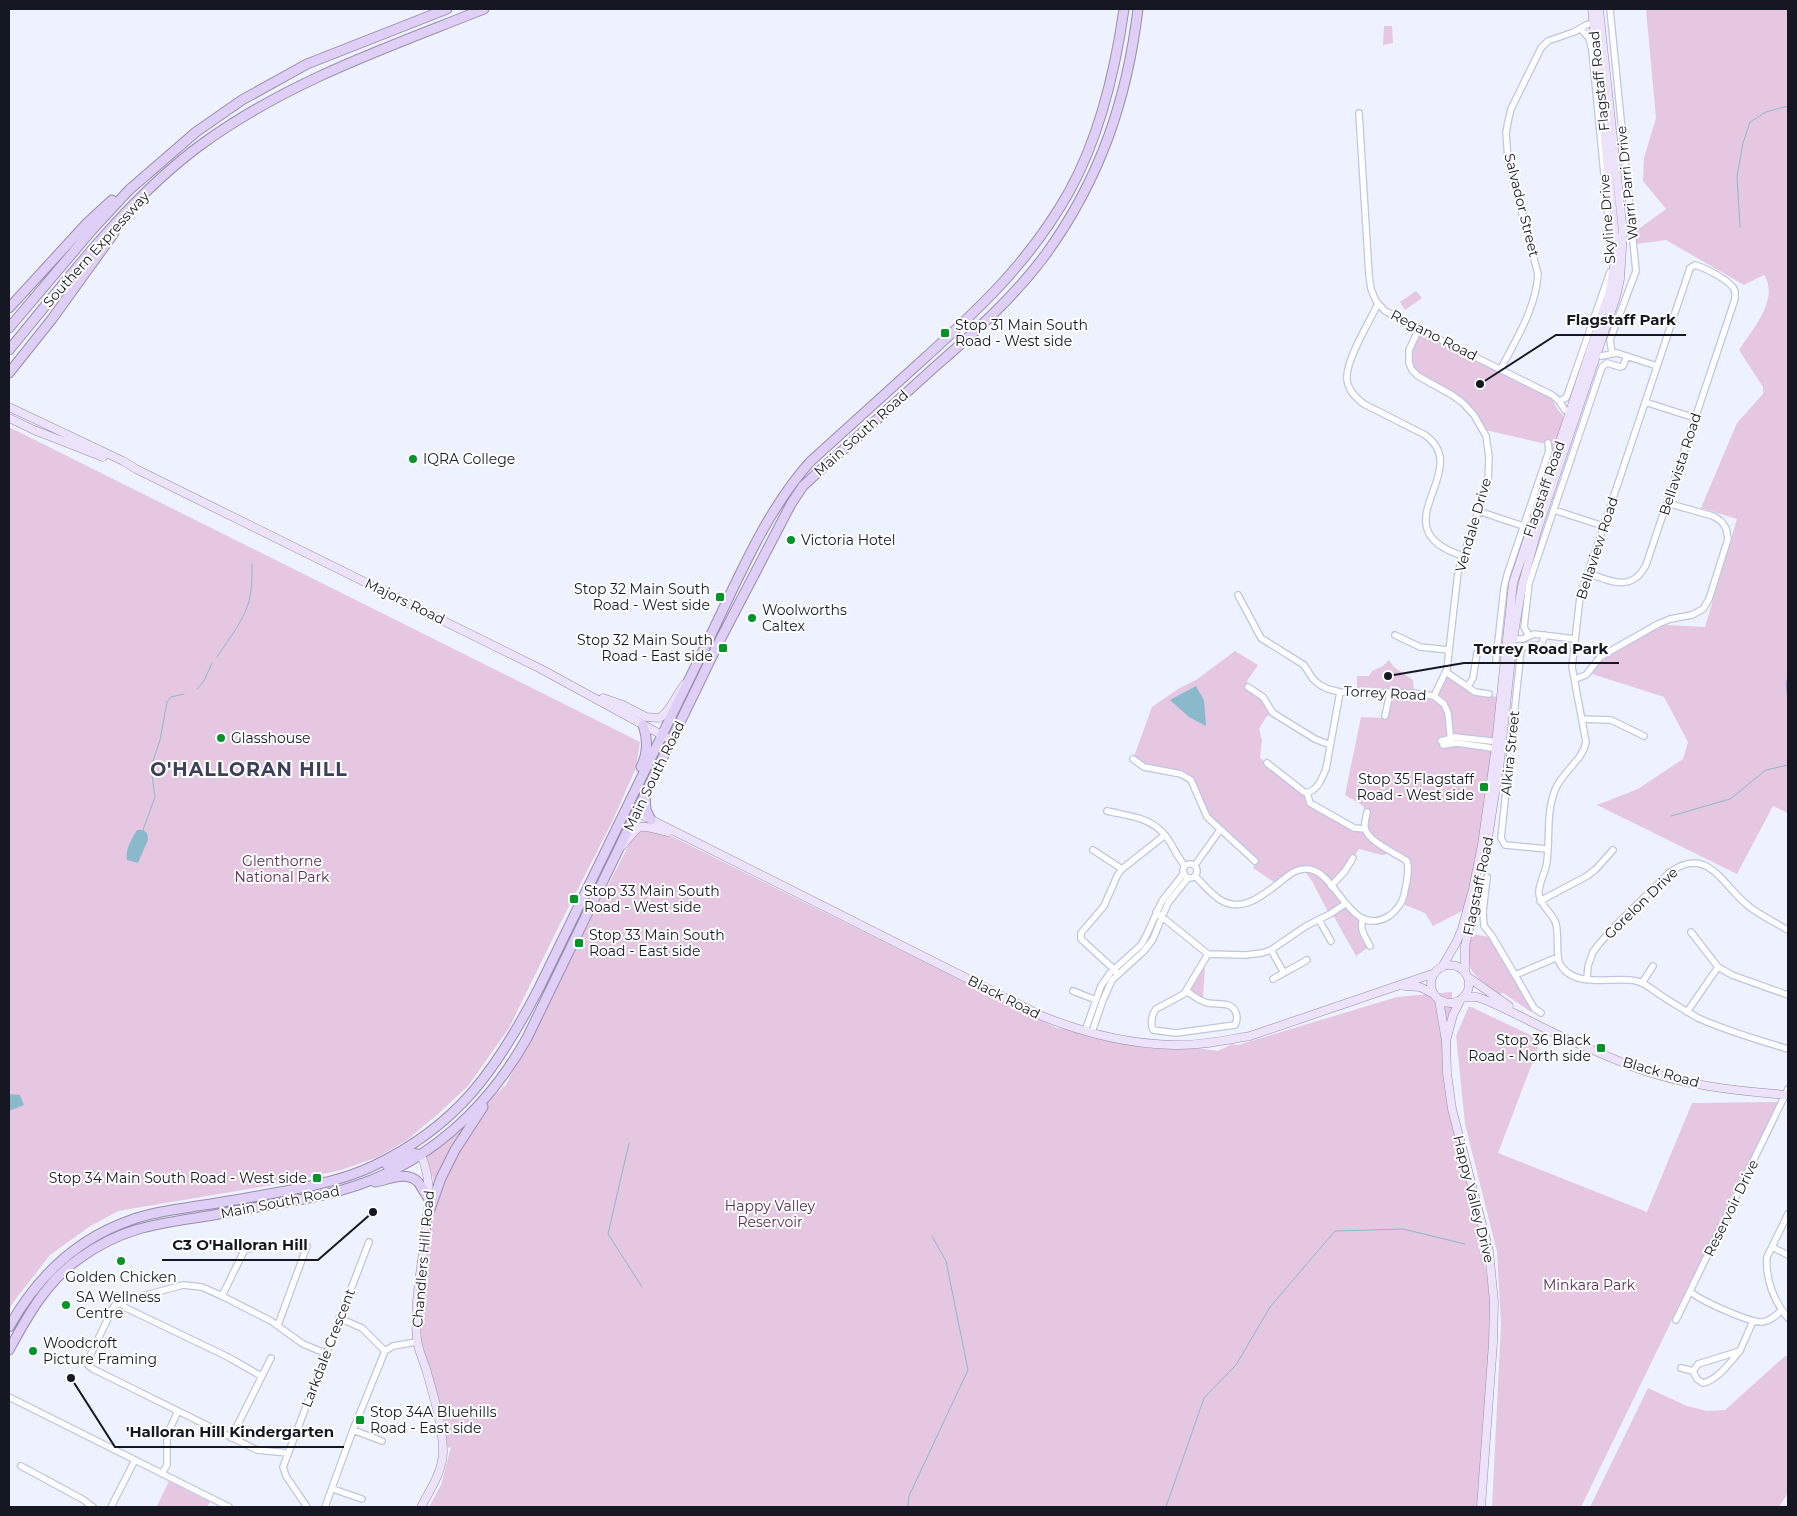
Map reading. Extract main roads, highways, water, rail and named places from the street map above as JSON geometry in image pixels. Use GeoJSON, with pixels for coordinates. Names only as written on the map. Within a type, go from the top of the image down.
{"type":"FeatureCollection","features":[{"type":"Feature","properties":{"kind":"highway","name":"Southern Expressway"},"geometry":{"type":"LineString","coordinates":[[9,328],[92,230],[141,179],[196,132],[242,100],[307,64],[447,9]]}},
{"type":"Feature","properties":{"kind":"highway","name":"Southern Expressway"},"geometry":{"type":"LineString","coordinates":[[9,350],[97,244],[138,201],[201,145],[279,96],[331,70],[484,9]]}},
{"type":"Feature","properties":{"kind":"highway","name":"Main South Road"},"geometry":{"type":"LineString","coordinates":[[9,1327],[35,1286],[66,1256],[96,1235],[122,1223],[158,1213],[317,1185],[344,1177],[372,1166],[419,1140],[443,1122],[474,1092],[508,1046],[539,988],[690,677],[781,498],[810,461],[997,291],[1039,239],[1070,191],[1097,126],[1109,88],[1119,44],[1124,9]]}},
{"type":"Feature","properties":{"kind":"highway","name":"Main South Road"},"geometry":{"type":"LineString","coordinates":[[9,1350],[33,1307],[53,1281],[78,1259],[108,1240],[144,1226],[319,1196],[364,1183],[421,1155],[466,1118],[496,1085],[527,1038],[722,636],[791,504],[804,486],[816,474],[1007,301],[1045,255],[1081,198],[1111,132],[1124,87],[1138,9]]}},
{"type":"Feature","properties":{"kind":"highway"},"geometry":{"type":"LineString","coordinates":[[9,308],[88,223],[124,189],[141,179]]}},
{"type":"Feature","properties":{"kind":"highway"},"geometry":{"type":"LineString","coordinates":[[9,372],[52,319],[138,201]]}},
{"type":"Feature","properties":{"kind":"highway"},"geometry":{"type":"LineString","coordinates":[[997,291],[1007,301]]}},
{"type":"Feature","properties":{"kind":"highway"},"geometry":{"type":"LineString","coordinates":[[756,545],[763,540],[784,503],[791,504]]}},
{"type":"Feature","properties":{"kind":"highway"},"geometry":{"type":"LineString","coordinates":[[633,794],[636,778],[644,759],[647,741],[643,725]]}},
{"type":"Feature","properties":{"kind":"highway"},"geometry":{"type":"LineString","coordinates":[[645,795],[646,810],[651,820]]}},
{"type":"Feature","properties":{"kind":"highway"},"geometry":{"type":"LineString","coordinates":[[626,808],[636,812]]}},
{"type":"Feature","properties":{"kind":"highway"},"geometry":{"type":"LineString","coordinates":[[428,1215],[441,1178],[455,1150],[496,1085]]}},
{"type":"Feature","properties":{"kind":"highway"},"geometry":{"type":"LineString","coordinates":[[344,1177],[374,1171],[413,1153],[421,1155],[419,1140]]}},
{"type":"Feature","properties":{"kind":"highway"},"geometry":{"type":"LineString","coordinates":[[364,1183],[409,1177],[420,1184],[429,1199]]}},
{"type":"Feature","properties":{"kind":"main road","name":"Flagstaff Road"},"geometry":{"type":"LineString","coordinates":[[1466,974],[1465,946],[1486,853],[1499,745],[1510,639],[1513,583],[1574,413],[1593,354],[1616,297],[1620,279],[1623,232],[1597,21],[1592,9]]}},
{"type":"Feature","properties":{"kind":"main road","name":"Flagstaff Road"},"geometry":{"type":"LineString","coordinates":[[1597,21],[1599,9]]}},
{"type":"Feature","properties":{"kind":"main road","name":"Majors Road"},"geometry":{"type":"LineString","coordinates":[[9,407],[123,461],[398,598],[587,693],[672,740]]}},
{"type":"Feature","properties":{"kind":"main road","name":"Majors Road"},"geometry":{"type":"LineString","coordinates":[[9,418],[34,430],[136,469]]}},
{"type":"Feature","properties":{"kind":"main road"},"geometry":{"type":"LineString","coordinates":[[587,693],[623,705],[646,716],[659,718],[667,713],[677,693],[690,677]]}},
{"type":"Feature","properties":{"kind":"main road","name":"Flagstaff Road"},"geometry":{"type":"LineString","coordinates":[[1442,967],[1460,934],[1473,889],[1499,745]]}},
{"type":"Feature","properties":{"kind":"main road","name":"Black Road"},"geometry":{"type":"LineString","coordinates":[[636,812],[1042,1016],[1066,1026],[1089,1032],[1135,1041],[1176,1046],[1222,1041],[1250,1036],[1435,973]]}},
{"type":"Feature","properties":{"kind":"main road"},"geometry":{"type":"LineString","coordinates":[[617,853],[639,827],[648,826],[678,834]]}},
{"type":"Feature","properties":{"kind":"main road"},"geometry":{"type":"LineString","coordinates":[[1454,965],[1466,974],[1470,986],[1462,999],[1449,1004],[1436,997],[1431,983],[1435,973],[1442,967],[1454,965]]}},
{"type":"Feature","properties":{"kind":"main road","name":"Black Road"},"geometry":{"type":"LineString","coordinates":[[1466,974],[1489,993],[1540,1026]]}},
{"type":"Feature","properties":{"kind":"main road","name":"Black Road"},"geometry":{"type":"LineString","coordinates":[[1399,986],[1416,986],[1436,997]]}},
{"type":"Feature","properties":{"kind":"main road","name":"Happy Valley Drive"},"geometry":{"type":"LineString","coordinates":[[1436,997],[1446,1041],[1447,1073],[1452,1110],[1485,1234],[1493,1285],[1494,1343],[1481,1507]]}},
{"type":"Feature","properties":{"kind":"main road","name":"Black Road"},"geometry":{"type":"LineString","coordinates":[[1462,999],[1480,998],[1488,1001],[1605,1055],[1653,1073],[1761,1094],[1787,1093]]}},
{"type":"Feature","properties":{"kind":"main road","name":"Happy Valley Drive"},"geometry":{"type":"LineString","coordinates":[[1446,1041],[1451,1022],[1462,999]]}},
{"type":"Feature","properties":{"kind":"main road","name":"Chandlers Hill Road"},"geometry":{"type":"LineString","coordinates":[[421,1155],[429,1179],[429,1199],[416,1312],[417,1342],[432,1390],[443,1449],[438,1473],[421,1507]]}},
{"type":"Feature","properties":{"kind":"water"},"geometry":{"type":"Polygon","coordinates":[[[1196,686],[1204,700],[1206,726],[1189,717],[1170,700],[1196,686]]]}},
{"type":"Feature","properties":{"kind":"water"},"geometry":{"type":"Polygon","coordinates":[[[137,830],[143,830],[147,833],[148,840],[138,863],[127,860],[129,844],[137,830]]]}},
{"type":"Feature","properties":{"kind":"water"},"geometry":{"type":"Polygon","coordinates":[[[9,1094],[20,1095],[24,1105],[9,1111],[9,1094]]]}},
{"type":"Feature","properties":{"kind":"waterway"},"geometry":{"type":"LineString","coordinates":[[1740,227],[1737,176],[1743,143],[1750,122],[1766,112],[1788,106]]}},
{"type":"Feature","properties":{"kind":"waterway"},"geometry":{"type":"LineString","coordinates":[[217,657],[238,626],[246,609],[251,591],[252,564]]}},
{"type":"Feature","properties":{"kind":"waterway"},"geometry":{"type":"LineString","coordinates":[[197,689],[204,681],[212,663]]}},
{"type":"Feature","properties":{"kind":"waterway"},"geometry":{"type":"LineString","coordinates":[[1788,678],[1786,682],[1788,701]]}},
{"type":"Feature","properties":{"kind":"waterway"},"geometry":{"type":"LineString","coordinates":[[143,830],[155,797],[152,776],[153,761],[160,740],[167,702],[171,697],[184,694]]}},
{"type":"Feature","properties":{"kind":"waterway"},"geometry":{"type":"LineString","coordinates":[[1671,816],[1730,799],[1766,770],[1788,765]]}},
{"type":"Feature","properties":{"kind":"waterway"},"geometry":{"type":"LineString","coordinates":[[629,1143],[608,1234],[642,1287]]}},
{"type":"Feature","properties":{"kind":"waterway"},"geometry":{"type":"LineString","coordinates":[[1166,1507],[1204,1398],[1236,1365],[1270,1307],[1335,1231],[1403,1229],[1465,1244]]}},
{"type":"Feature","properties":{"kind":"waterway"},"geometry":{"type":"LineString","coordinates":[[908,1507],[909,1496],[968,1370],[946,1261],[932,1236]]}},
{"type":"Feature","properties":{"kind":"place","name":"Stop 31 Main South Road - West side"},"geometry":{"type":"Point","coordinates":[945,333]}},
{"type":"Feature","properties":{"kind":"place","name":"Flagstaff Park"},"geometry":{"type":"Point","coordinates":[1480,384]}},
{"type":"Feature","properties":{"kind":"place","name":"IQRA College"},"geometry":{"type":"Point","coordinates":[413,459]}},
{"type":"Feature","properties":{"kind":"place","name":"Victoria Hotel"},"geometry":{"type":"Point","coordinates":[791,540]}},
{"type":"Feature","properties":{"kind":"place","name":"Stop 32 Main South Road - West side"},"geometry":{"type":"Point","coordinates":[720,597]}},
{"type":"Feature","properties":{"kind":"place","name":"Woolworths Caltex"},"geometry":{"type":"Point","coordinates":[752,618]}},
{"type":"Feature","properties":{"kind":"place","name":"Stop 32 Main South Road - East side"},"geometry":{"type":"Point","coordinates":[723,648]}},
{"type":"Feature","properties":{"kind":"place","name":"Torrey Road Park"},"geometry":{"type":"Point","coordinates":[1388,676]}},
{"type":"Feature","properties":{"kind":"place","name":"Glasshouse"},"geometry":{"type":"Point","coordinates":[221,738]}},
{"type":"Feature","properties":{"kind":"place","name":"Stop 35 Flagstaff Road - West side"},"geometry":{"type":"Point","coordinates":[1484,787]}},
{"type":"Feature","properties":{"kind":"place","name":"Stop 33 Main South Road - West side"},"geometry":{"type":"Point","coordinates":[574,899]}},
{"type":"Feature","properties":{"kind":"place","name":"Stop 33 Main South Road - East side"},"geometry":{"type":"Point","coordinates":[579,943]}},
{"type":"Feature","properties":{"kind":"place","name":"Stop 36 Black Road - North side"},"geometry":{"type":"Point","coordinates":[1601,1048]}},
{"type":"Feature","properties":{"kind":"place","name":"Stop 34 Main South Road - West side"},"geometry":{"type":"Point","coordinates":[317,1178]}},
{"type":"Feature","properties":{"kind":"place","name":"C3 O'Halloran Hill"},"geometry":{"type":"Point","coordinates":[373,1212]}},
{"type":"Feature","properties":{"kind":"place","name":"Golden Chicken"},"geometry":{"type":"Point","coordinates":[121,1261]}},
{"type":"Feature","properties":{"kind":"place","name":"SA Wellness Centre"},"geometry":{"type":"Point","coordinates":[66,1305]}},
{"type":"Feature","properties":{"kind":"place","name":"Woodcroft Picture Framing"},"geometry":{"type":"Point","coordinates":[33,1351]}},
{"type":"Feature","properties":{"kind":"place","name":"'Halloran Hill Kindergarten"},"geometry":{"type":"Point","coordinates":[71,1378]}},
{"type":"Feature","properties":{"kind":"place","name":"Stop 34A Bluehills Road - East side"},"geometry":{"type":"Point","coordinates":[360,1420]}},
{"type":"Feature","properties":{"kind":"district","name":"O'HALLORAN HILL"},"geometry":{"type":"Point","coordinates":[249,769]}},
{"type":"Feature","properties":{"kind":"park label","name":"Glenthorne National Park"},"geometry":{"type":"Point","coordinates":[282,870]}},
{"type":"Feature","properties":{"kind":"park label","name":"Happy Valley Reservoir"},"geometry":{"type":"Point","coordinates":[770,1214]}},
{"type":"Feature","properties":{"kind":"park label","name":"Minkara Park"},"geometry":{"type":"Point","coordinates":[1589,1285]}}]}
